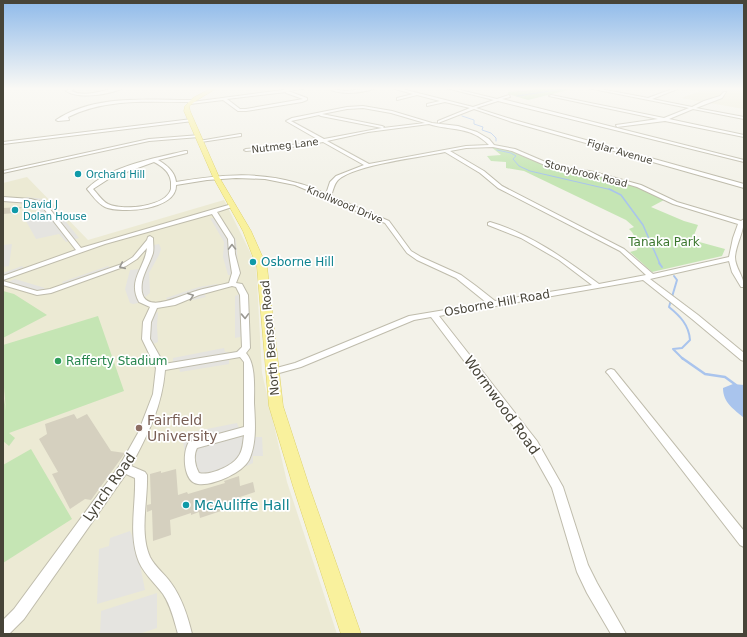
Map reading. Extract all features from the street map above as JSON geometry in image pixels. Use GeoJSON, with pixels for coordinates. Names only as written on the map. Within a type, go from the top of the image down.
{"type":"FeatureCollection","features":[{"type":"Feature","properties":{"kind":"main road","name":"North Benson Road"},"geometry":{"type":"LineString","coordinates":[[192,120],[216,177],[247,231],[262,267],[274,392],[280,420],[351,634]]}},
{"type":"Feature","properties":{"kind":"street"},"geometry":{"type":"LineString","coordinates":[[299,118],[288,120],[288,123],[323,140],[369,166]]}},
{"type":"Feature","properties":{"kind":"street"},"geometry":{"type":"LineString","coordinates":[[337,118],[391,128]]}},
{"type":"Feature","properties":{"kind":"street"},"geometry":{"type":"LineString","coordinates":[[411,118],[432,124]]}},
{"type":"Feature","properties":{"kind":"street","name":"Nutmeg Lane"},"geometry":{"type":"LineString","coordinates":[[246,150],[302,145],[356,133],[432,124],[453,118]]}},
{"type":"Feature","properties":{"kind":"street","name":"Figlar Avenue"},"geometry":{"type":"LineString","coordinates":[[503,118],[744,186]]}},
{"type":"Feature","properties":{"kind":"street"},"geometry":{"type":"LineString","coordinates":[[575,118],[744,160]]}},
{"type":"Feature","properties":{"kind":"street"},"geometry":{"type":"LineString","coordinates":[[652,118],[744,136]]}},
{"type":"Feature","properties":{"kind":"street"},"geometry":{"type":"LineString","coordinates":[[613,127],[670,118]]}},
{"type":"Feature","properties":{"kind":"street"},"geometry":{"type":"LineString","coordinates":[[3,143],[192,120]]}},
{"type":"Feature","properties":{"kind":"street","name":"Stonybrook Road"},"geometry":{"type":"LineString","coordinates":[[432,124],[468,130],[488,140],[493,146],[513,150],[549,165],[594,173],[622,181],[639,186],[675,203],[743,222]]}},
{"type":"Feature","properties":{"kind":"street"},"geometry":{"type":"LineString","coordinates":[[3,172],[149,140],[200,139],[240,135]]}},
{"type":"Feature","properties":{"kind":"street"},"geometry":{"type":"LineString","coordinates":[[328,196],[333,182],[338,177],[349,171],[466,147],[493,146]]}},
{"type":"Feature","properties":{"kind":"street"},"geometry":{"type":"LineString","coordinates":[[446,151],[482,172],[500,187],[622,250],[647,277],[744,358]]}},
{"type":"Feature","properties":{"kind":"street"},"geometry":{"type":"LineString","coordinates":[[154,160],[165,166],[170,171],[175,184],[173,192],[167,199],[157,204],[129,209],[113,208],[105,204],[90,189],[95,183],[109,176],[154,160],[185,152]]}},
{"type":"Feature","properties":{"kind":"street","name":"Knollwood Drive"},"geometry":{"type":"LineString","coordinates":[[175,184],[216,177],[246,176],[282,180],[328,196],[387,222],[394,230],[400,243],[410,253],[454,274],[470,285],[492,304]]}},
{"type":"Feature","properties":{"kind":"street"},"geometry":{"type":"LineString","coordinates":[[3,199],[31,201],[43,204],[80,251]]}},
{"type":"Feature","properties":{"kind":"street"},"geometry":{"type":"LineString","coordinates":[[3,278],[80,251],[232,206]]}},
{"type":"Feature","properties":{"kind":"street"},"geometry":{"type":"LineString","coordinates":[[213,211],[231,239],[236,273],[232,284]]}},
{"type":"Feature","properties":{"kind":"street"},"geometry":{"type":"LineString","coordinates":[[743,222],[731,258],[735,272],[744,285]]}},
{"type":"Feature","properties":{"kind":"street"},"geometry":{"type":"LineString","coordinates":[[490,224],[523,237],[561,259],[598,286]]}},
{"type":"Feature","properties":{"kind":"street"},"geometry":{"type":"LineString","coordinates":[[151,229],[150,251],[141,271],[137,286],[142,300],[154,306],[172,303],[196,294],[232,284],[239,286],[244,295],[246,348],[240,354],[161,368],[146,339],[147,322],[154,306]]}},
{"type":"Feature","properties":{"kind":"street"},"geometry":{"type":"LineString","coordinates":[[3,283],[37,293],[51,291],[124,265],[135,258],[150,240]]}},
{"type":"Feature","properties":{"kind":"street","name":"Osborne Hill Road"},"geometry":{"type":"LineString","coordinates":[[272,372],[298,365],[404,321],[433,314],[647,277],[731,258]]}},
{"type":"Feature","properties":{"kind":"street","name":"Wormwood Road"},"geometry":{"type":"LineString","coordinates":[[433,314],[533,444],[557,487],[582,567],[592,588],[619,634]]}},
{"type":"Feature","properties":{"kind":"street"},"geometry":{"type":"LineString","coordinates":[[240,354],[244,355],[248,362],[249,430],[247,452],[240,463],[212,477],[198,480],[194,476],[189,453],[190,447],[249,430]]}},
{"type":"Feature","properties":{"kind":"street","name":"Lynch Road"},"geometry":{"type":"LineString","coordinates":[[3,630],[19,614],[124,468],[143,434],[150,416],[158,394],[161,368]]}},
{"type":"Feature","properties":{"kind":"street"},"geometry":{"type":"LineString","coordinates":[[611,372],[744,542]]}},
{"type":"Feature","properties":{"kind":"street"},"geometry":{"type":"LineString","coordinates":[[124,468],[141,476],[138,538],[141,549],[150,570],[168,590],[180,615],[185,634]]}},
{"type":"Feature","properties":{"kind":"shaded area","name":"Fairfield University"},"geometry":{"type":"Polygon","coordinates":[[[27,177],[88,240],[224,200],[256,264],[262,373],[287,482],[337,634],[3,634],[3,183],[27,177]]]}},
{"type":"Feature","properties":{"kind":"shaded area"},"geometry":{"type":"Polygon","coordinates":[[[27,197],[44,199],[55,208],[79,238],[66,242],[59,234],[36,239],[26,221],[40,214],[37,208],[32,205],[3,202],[3,198],[24,199],[27,197]]]}},
{"type":"Feature","properties":{"kind":"shaded area"},"geometry":{"type":"Polygon","coordinates":[[[210,218],[222,219],[236,240],[239,276],[228,275],[223,257],[224,242],[210,218]]]}},
{"type":"Feature","properties":{"kind":"shaded area"},"geometry":{"type":"Polygon","coordinates":[[[12,244],[9,266],[3,267],[3,245],[12,244]]]}},
{"type":"Feature","properties":{"kind":"shaded area"},"geometry":{"type":"Polygon","coordinates":[[[159,244],[161,249],[159,255],[149,273],[150,293],[138,303],[130,303],[125,289],[130,270],[139,269],[149,246],[159,244]]]}},
{"type":"Feature","properties":{"kind":"shaded area"},"geometry":{"type":"Polygon","coordinates":[[[22,266],[26,271],[4,281],[8,282],[15,279],[45,288],[35,294],[3,285],[3,273],[22,266]]]}},
{"type":"Feature","properties":{"kind":"shaded area"},"geometry":{"type":"Polygon","coordinates":[[[108,266],[115,271],[66,288],[62,282],[108,266]]]}},
{"type":"Feature","properties":{"kind":"shaded area"},"geometry":{"type":"Polygon","coordinates":[[[217,284],[220,290],[204,293],[206,297],[193,300],[187,299],[171,305],[166,298],[199,287],[217,284]]]}},
{"type":"Feature","properties":{"kind":"shaded area"},"geometry":{"type":"Polygon","coordinates":[[[247,291],[250,335],[235,338],[235,296],[247,291]]]}},
{"type":"Feature","properties":{"kind":"shaded area"},"geometry":{"type":"Polygon","coordinates":[[[158,312],[158,342],[151,345],[148,334],[151,315],[158,312]]]}},
{"type":"Feature","properties":{"kind":"shaded area"},"geometry":{"type":"Polygon","coordinates":[[[224,348],[225,352],[229,352],[229,364],[180,372],[179,368],[173,363],[173,358],[224,348]]]}},
{"type":"Feature","properties":{"kind":"shaded area"},"geometry":{"type":"Polygon","coordinates":[[[237,423],[239,428],[254,437],[262,437],[263,456],[253,456],[253,463],[234,473],[203,485],[189,480],[182,434],[237,423]]]}},
{"type":"Feature","properties":{"kind":"shaded area"},"geometry":{"type":"Polygon","coordinates":[[[130,531],[136,544],[145,590],[97,604],[99,549],[109,546],[110,538],[130,531]]]}},
{"type":"Feature","properties":{"kind":"shaded area"},"geometry":{"type":"Polygon","coordinates":[[[157,593],[157,628],[139,634],[100,634],[101,611],[157,593]]]}},
{"type":"Feature","properties":{"kind":"green space","name":"Tanaka Park"},"geometry":{"type":"Polygon","coordinates":[[[490,146],[511,150],[544,163],[596,174],[639,187],[664,200],[651,207],[684,221],[698,225],[692,240],[725,249],[722,256],[652,272],[630,252],[637,250],[637,242],[629,229],[634,227],[626,220],[524,171],[506,168],[506,162],[491,161],[487,156],[501,155],[490,146]]]}},
{"type":"Feature","properties":{"kind":"green space"},"geometry":{"type":"Polygon","coordinates":[[[3,291],[14,294],[47,315],[3,338],[3,291]]]}},
{"type":"Feature","properties":{"kind":"green space","name":"Rafferty Stadium"},"geometry":{"type":"Polygon","coordinates":[[[98,316],[124,391],[9,433],[15,438],[9,446],[3,441],[3,392],[6,411],[3,376],[3,345],[98,316]]]}},
{"type":"Feature","properties":{"kind":"green space"},"geometry":{"type":"Polygon","coordinates":[[[31,449],[72,519],[3,563],[3,465],[31,449]]]}},
{"type":"Feature","properties":{"kind":"water"},"geometry":{"type":"Polygon","coordinates":[[[733,384],[744,385],[744,418],[727,402],[723,393],[723,388],[733,384]]]}},
{"type":"Feature","properties":{"kind":"building","name":"David J Dolan House"},"geometry":{"type":"Polygon","coordinates":[[[22,207],[15,213],[3,214],[3,208],[22,207]]]}},
{"type":"Feature","properties":{"kind":"building"},"geometry":{"type":"Polygon","coordinates":[[[74,414],[77,419],[87,414],[111,451],[125,453],[91,500],[85,499],[70,509],[52,474],[58,472],[39,439],[47,434],[45,424],[74,414]]]}},
{"type":"Feature","properties":{"kind":"building","name":"McAuliffe Hall"},"geometry":{"type":"Polygon","coordinates":[[[176,469],[178,495],[187,492],[188,494],[225,483],[224,481],[239,476],[240,486],[253,482],[255,492],[228,501],[228,503],[220,506],[221,511],[200,518],[199,512],[170,520],[171,535],[153,541],[152,510],[147,512],[147,505],[151,504],[150,474],[176,469]]]}},
{"type":"Feature","properties":{"kind":"waterway"},"geometry":{"type":"LineString","coordinates":[[467,118],[474,120],[474,124],[483,127],[482,130],[491,133],[496,138],[496,141]]}},
{"type":"Feature","properties":{"kind":"waterway"},"geometry":{"type":"LineString","coordinates":[[497,150],[511,153],[516,156],[513,159],[519,166],[530,171],[610,190]]}},
{"type":"Feature","properties":{"kind":"waterway"},"geometry":{"type":"LineString","coordinates":[[610,190],[621,195],[643,225],[660,264]]}},
{"type":"Feature","properties":{"kind":"waterway"},"geometry":{"type":"LineString","coordinates":[[659,263],[662,267]]}},
{"type":"Feature","properties":{"kind":"waterway"},"geometry":{"type":"LineString","coordinates":[[674,276],[677,280],[669,307],[686,325],[690,340],[682,348],[673,349],[682,358]]}},
{"type":"Feature","properties":{"kind":"waterway"},"geometry":{"type":"LineString","coordinates":[[682,358],[705,374],[725,377],[736,385]]}},
{"type":"Feature","properties":{"kind":"place","name":"Orchard Hill"},"geometry":{"type":"Point","coordinates":[78,174]}},
{"type":"Feature","properties":{"kind":"place","name":"David J Dolan House"},"geometry":{"type":"Point","coordinates":[15,210]}},
{"type":"Feature","properties":{"kind":"place","name":"Osborne Hill"},"geometry":{"type":"Point","coordinates":[253,262]}},
{"type":"Feature","properties":{"kind":"place","name":"Rafferty Stadium"},"geometry":{"type":"Point","coordinates":[58,361]}},
{"type":"Feature","properties":{"kind":"place","name":"Fairfield University"},"geometry":{"type":"Point","coordinates":[139,428]}},
{"type":"Feature","properties":{"kind":"place","name":"McAuliffe Hall"},"geometry":{"type":"Point","coordinates":[186,505]}}]}
